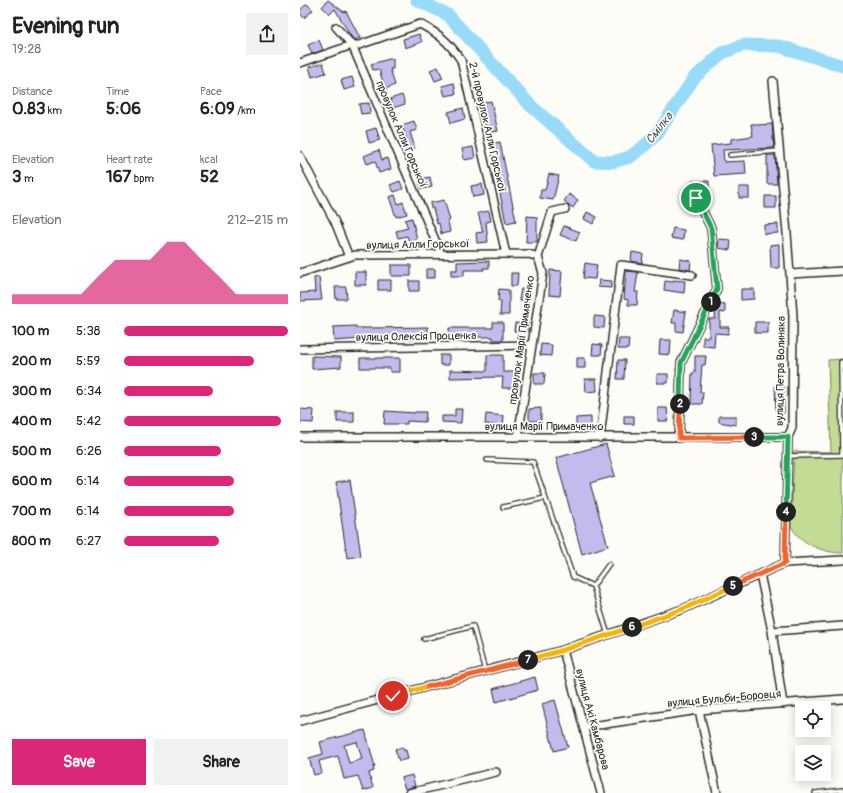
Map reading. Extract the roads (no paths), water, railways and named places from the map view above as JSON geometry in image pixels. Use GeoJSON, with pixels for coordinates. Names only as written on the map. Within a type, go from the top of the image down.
{"type":"FeatureCollection","features":[{"type":"Feature","properties":{"kind":"street","name":"2-й провулок Алли Горської"},"geometry":{"type":"LineString","coordinates":[[300,63],[420,24],[437,32],[453,48],[461,60],[506,254]]}},
{"type":"Feature","properties":{"kind":"street","name":"провулок Алли Горської"},"geometry":{"type":"LineString","coordinates":[[336,27],[352,45],[441,254]]}},
{"type":"Feature","properties":{"kind":"street","name":"вулиця Петра Волиняка"},"geometry":{"type":"LineString","coordinates":[[773,81],[793,316],[792,428],[788,437],[785,563]]}},
{"type":"Feature","properties":{"kind":"street"},"geometry":{"type":"LineString","coordinates":[[300,156],[335,222],[349,257]]}},
{"type":"Feature","properties":{"kind":"street"},"geometry":{"type":"LineString","coordinates":[[679,438],[681,363],[717,289],[711,228],[696,198]]}},
{"type":"Feature","properties":{"kind":"street"},"geometry":{"type":"LineString","coordinates":[[538,257],[552,212],[564,209]]}},
{"type":"Feature","properties":{"kind":"street","name":"вулиця Алли Горської"},"geometry":{"type":"LineString","coordinates":[[300,273],[355,255],[529,254],[538,257]]}},
{"type":"Feature","properties":{"kind":"street","name":"провулок Марії Примаченко"},"geometry":{"type":"LineString","coordinates":[[518,437],[543,273],[538,257]]}},
{"type":"Feature","properties":{"kind":"street"},"geometry":{"type":"LineString","coordinates":[[600,438],[622,265],[692,275]]}},
{"type":"Feature","properties":{"kind":"street"},"geometry":{"type":"LineString","coordinates":[[790,274],[843,271]]}},
{"type":"Feature","properties":{"kind":"street","name":"вулиця Олексія Проценка"},"geometry":{"type":"LineString","coordinates":[[300,349],[532,345]]}},
{"type":"Feature","properties":{"kind":"street","name":"вулиця Марії Примаченко"},"geometry":{"type":"LineString","coordinates":[[300,437],[788,437]]}},
{"type":"Feature","properties":{"kind":"street"},"geometry":{"type":"LineString","coordinates":[[300,721],[563,650],[683,609],[785,563],[843,560]]}},
{"type":"Feature","properties":{"kind":"street"},"geometry":{"type":"LineString","coordinates":[[760,574],[772,631],[783,704]]}},
{"type":"Feature","properties":{"kind":"street"},"geometry":{"type":"LineString","coordinates":[[772,631],[843,626]]}},
{"type":"Feature","properties":{"kind":"street","name":"вулиця Акі Камбарова"},"geometry":{"type":"LineString","coordinates":[[563,650],[585,727],[601,793]]}},
{"type":"Feature","properties":{"kind":"street","name":"вулиця Бульби-Боровця"},"geometry":{"type":"LineString","coordinates":[[585,727],[699,710],[843,699]]}},
{"type":"Feature","properties":{"kind":"street"},"geometry":{"type":"LineString","coordinates":[[699,710],[717,793]]}},
{"type":"Feature","properties":{"kind":"street"},"geometry":{"type":"LineString","coordinates":[[409,793],[496,772]]}},
{"type":"Feature","properties":{"kind":"lane"},"geometry":{"type":"LineString","coordinates":[[730,155],[779,150]]}},
{"type":"Feature","properties":{"kind":"lane"},"geometry":{"type":"LineString","coordinates":[[788,456],[842,455],[841,362],[843,362]]}},
{"type":"Feature","properties":{"kind":"lane"},"geometry":{"type":"LineString","coordinates":[[487,460],[533,462],[573,577],[593,586],[608,635]]}},
{"type":"Feature","properties":{"kind":"lane"},"geometry":{"type":"LineString","coordinates":[[503,508],[545,498]]}},
{"type":"Feature","properties":{"kind":"lane"},"geometry":{"type":"LineString","coordinates":[[593,586],[609,564]]}},
{"type":"Feature","properties":{"kind":"lane"},"geometry":{"type":"LineString","coordinates":[[424,639],[473,626],[485,671]]}},
{"type":"Feature","properties":{"kind":"lane"},"geometry":{"type":"LineString","coordinates":[[815,793],[843,790]]}},
{"type":"Feature","properties":{"kind":"waterway","name":"Смілка"},"geometry":{"type":"LineString","coordinates":[[417,0],[448,15],[530,105],[594,161],[613,162],[630,157],[643,147],[657,134],[694,78],[722,53],[743,45],[779,46],[843,66]]}}]}
